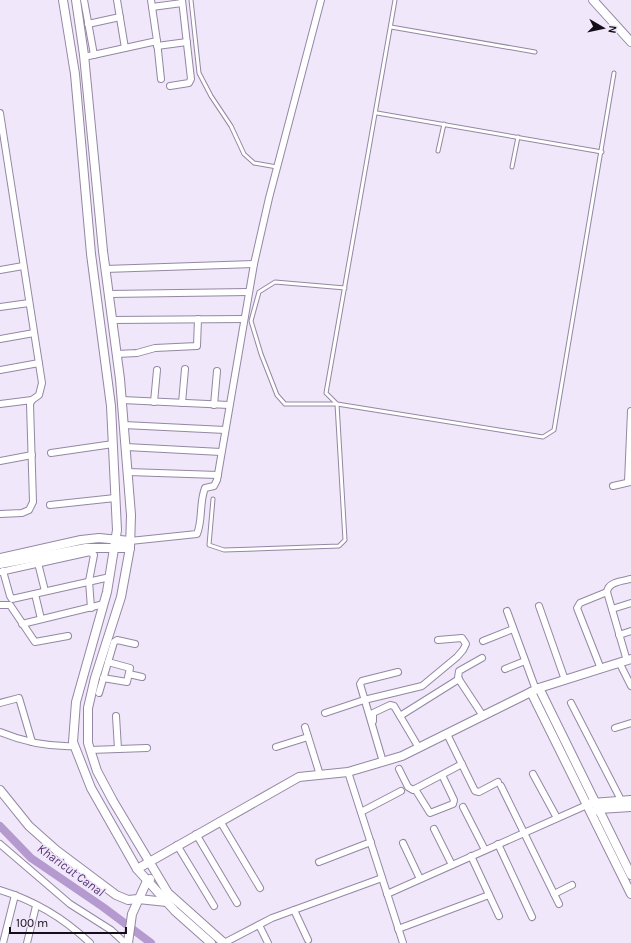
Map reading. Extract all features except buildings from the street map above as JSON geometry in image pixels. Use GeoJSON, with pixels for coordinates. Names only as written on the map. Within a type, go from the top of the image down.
{"type":"FeatureCollection","features":[{"type":"Feature","properties":{"kind":"street"},"geometry":{"type":"LineString","coordinates":[[63,0],[75,74],[91,254],[110,406],[117,530],[110,577],[104,604],[76,702],[73,742],[91,788],[137,869],[167,902],[211,943]]}},
{"type":"Feature","properties":{"kind":"street"},"geometry":{"type":"LineString","coordinates":[[76,0],[84,57],[106,269],[122,400],[131,514],[130,545],[121,597],[102,668],[88,708],[88,743],[90,750],[97,770],[156,874],[174,900],[199,919],[224,943],[259,925],[294,910],[382,878]]}},
{"type":"Feature","properties":{"kind":"street"},"geometry":{"type":"LineString","coordinates":[[84,0],[94,54]]}},
{"type":"Feature","properties":{"kind":"street"},"geometry":{"type":"LineString","coordinates":[[117,0],[125,48]]}},
{"type":"Feature","properties":{"kind":"street"},"geometry":{"type":"LineString","coordinates":[[152,0],[161,79]]}},
{"type":"Feature","properties":{"kind":"street"},"geometry":{"type":"LineString","coordinates":[[0,558],[81,540],[99,538],[115,543],[130,545],[196,534],[201,524],[202,496],[205,488],[214,486],[218,475],[248,292],[254,264],[277,167],[321,0]]}},
{"type":"Feature","properties":{"kind":"street"},"geometry":{"type":"LineString","coordinates":[[593,0],[631,42]]}},
{"type":"Feature","properties":{"kind":"street"},"geometry":{"type":"LineString","coordinates":[[152,7],[182,1],[190,81],[186,84],[170,86]]}},
{"type":"Feature","properties":{"kind":"street"},"geometry":{"type":"LineString","coordinates":[[88,24],[120,17]]}},
{"type":"Feature","properties":{"kind":"street"},"geometry":{"type":"LineString","coordinates":[[84,57],[125,48],[187,42]]}},
{"type":"Feature","properties":{"kind":"street"},"geometry":{"type":"LineString","coordinates":[[0,113],[42,390],[39,395],[32,400],[0,404]]}},
{"type":"Feature","properties":{"kind":"street"},"geometry":{"type":"LineString","coordinates":[[106,269],[254,264]]}},
{"type":"Feature","properties":{"kind":"street"},"geometry":{"type":"LineString","coordinates":[[0,270],[23,266]]}},
{"type":"Feature","properties":{"kind":"street"},"geometry":{"type":"LineString","coordinates":[[109,294],[248,292]]}},
{"type":"Feature","properties":{"kind":"street"},"geometry":{"type":"LineString","coordinates":[[0,307],[29,303]]}},
{"type":"Feature","properties":{"kind":"street"},"geometry":{"type":"LineString","coordinates":[[117,354],[137,353],[155,348],[197,346],[198,319]]}},
{"type":"Feature","properties":{"kind":"street"},"geometry":{"type":"LineString","coordinates":[[112,320],[244,319]]}},
{"type":"Feature","properties":{"kind":"street"},"geometry":{"type":"LineString","coordinates":[[0,339],[34,333]]}},
{"type":"Feature","properties":{"kind":"street"},"geometry":{"type":"LineString","coordinates":[[0,370],[39,363]]}},
{"type":"Feature","properties":{"kind":"street"},"geometry":{"type":"LineString","coordinates":[[182,403],[185,369]]}},
{"type":"Feature","properties":{"kind":"street"},"geometry":{"type":"LineString","coordinates":[[154,402],[157,370]]}},
{"type":"Feature","properties":{"kind":"street"},"geometry":{"type":"LineString","coordinates":[[214,405],[217,371]]}},
{"type":"Feature","properties":{"kind":"street"},"geometry":{"type":"LineString","coordinates":[[0,514],[22,513],[29,510],[33,502],[34,493],[30,404],[32,400]]}},
{"type":"Feature","properties":{"kind":"street"},"geometry":{"type":"LineString","coordinates":[[122,400],[229,405]]}},
{"type":"Feature","properties":{"kind":"street"},"geometry":{"type":"LineString","coordinates":[[613,486],[630,482],[631,411]]}},
{"type":"Feature","properties":{"kind":"street"},"geometry":{"type":"LineString","coordinates":[[124,425],[225,430]]}},
{"type":"Feature","properties":{"kind":"street"},"geometry":{"type":"LineString","coordinates":[[51,453],[112,444]]}},
{"type":"Feature","properties":{"kind":"street"},"geometry":{"type":"LineString","coordinates":[[126,447],[221,452]]}},
{"type":"Feature","properties":{"kind":"street"},"geometry":{"type":"LineString","coordinates":[[0,461],[32,455]]}},
{"type":"Feature","properties":{"kind":"street"},"geometry":{"type":"LineString","coordinates":[[128,472],[218,475]]}},
{"type":"Feature","properties":{"kind":"street"},"geometry":{"type":"LineString","coordinates":[[50,506],[115,498]]}},
{"type":"Feature","properties":{"kind":"street"},"geometry":{"type":"LineString","coordinates":[[1,569],[86,548],[115,543]]}},
{"type":"Feature","properties":{"kind":"street"},"geometry":{"type":"LineString","coordinates":[[1,569],[90,552],[94,555],[89,581],[91,608]]}},
{"type":"Feature","properties":{"kind":"street"},"geometry":{"type":"LineString","coordinates":[[38,563],[45,591]]}},
{"type":"Feature","properties":{"kind":"street"},"geometry":{"type":"LineString","coordinates":[[1,569],[12,598],[110,577]]}},
{"type":"Feature","properties":{"kind":"street"},"geometry":{"type":"LineString","coordinates":[[631,579],[612,584],[607,589],[631,686]]}},
{"type":"Feature","properties":{"kind":"street"},"geometry":{"type":"LineString","coordinates":[[601,670],[577,608],[580,603],[607,592]]}},
{"type":"Feature","properties":{"kind":"street"},"geometry":{"type":"LineString","coordinates":[[35,594],[41,619]]}},
{"type":"Feature","properties":{"kind":"street"},"geometry":{"type":"LineString","coordinates":[[612,610],[631,603]]}},
{"type":"Feature","properties":{"kind":"street"},"geometry":{"type":"LineString","coordinates":[[22,624],[104,604]]}},
{"type":"Feature","properties":{"kind":"street"},"geometry":{"type":"LineString","coordinates":[[0,606],[10,605],[35,642],[68,636]]}},
{"type":"Feature","properties":{"kind":"street"},"geometry":{"type":"LineString","coordinates":[[539,606],[565,680]]}},
{"type":"Feature","properties":{"kind":"street"},"geometry":{"type":"LineString","coordinates":[[507,611],[535,690],[589,808],[631,894]]}},
{"type":"Feature","properties":{"kind":"street"},"geometry":{"type":"LineString","coordinates":[[483,641],[513,629]]}},
{"type":"Feature","properties":{"kind":"street"},"geometry":{"type":"LineString","coordinates":[[619,635],[631,631]]}},
{"type":"Feature","properties":{"kind":"street"},"geometry":{"type":"LineString","coordinates":[[325,713],[364,700],[422,686],[456,657],[463,650],[466,644],[462,638],[438,640]]}},
{"type":"Feature","properties":{"kind":"street"},"geometry":{"type":"LineString","coordinates":[[102,668],[108,662],[115,641],[117,640],[135,644]]}},
{"type":"Feature","properties":{"kind":"street"},"geometry":{"type":"LineString","coordinates":[[482,658],[459,671],[458,674],[459,679],[483,716]]}},
{"type":"Feature","properties":{"kind":"street"},"geometry":{"type":"LineString","coordinates":[[505,669],[525,661]]}},
{"type":"Feature","properties":{"kind":"street"},"geometry":{"type":"LineString","coordinates":[[137,869],[196,834],[299,777],[348,772],[402,756],[535,690],[626,661]]}},
{"type":"Feature","properties":{"kind":"street"},"geometry":{"type":"LineString","coordinates":[[103,678],[126,683],[129,674],[129,667],[108,662]]}},
{"type":"Feature","properties":{"kind":"street"},"geometry":{"type":"LineString","coordinates":[[99,693],[103,678],[102,668]]}},
{"type":"Feature","properties":{"kind":"street"},"geometry":{"type":"LineString","coordinates":[[383,762],[360,684],[362,682],[398,672]]}},
{"type":"Feature","properties":{"kind":"street"},"geometry":{"type":"LineString","coordinates":[[129,674],[142,677]]}},
{"type":"Feature","properties":{"kind":"street"},"geometry":{"type":"LineString","coordinates":[[400,716],[459,679]]}},
{"type":"Feature","properties":{"kind":"street"},"geometry":{"type":"LineString","coordinates":[[535,690],[597,805],[631,875]]}},
{"type":"Feature","properties":{"kind":"street"},"geometry":{"type":"LineString","coordinates":[[0,703],[18,698],[32,742]]}},
{"type":"Feature","properties":{"kind":"street"},"geometry":{"type":"LineString","coordinates":[[571,703],[621,800]]}},
{"type":"Feature","properties":{"kind":"street"},"geometry":{"type":"LineString","coordinates":[[376,730],[372,717],[373,714],[390,705],[394,706],[419,748]]}},
{"type":"Feature","properties":{"kind":"street"},"geometry":{"type":"LineString","coordinates":[[116,716],[118,749]]}},
{"type":"Feature","properties":{"kind":"street"},"geometry":{"type":"LineString","coordinates":[[615,728],[631,724]]}},
{"type":"Feature","properties":{"kind":"street"},"geometry":{"type":"LineString","coordinates":[[305,727],[320,775]]}},
{"type":"Feature","properties":{"kind":"street"},"geometry":{"type":"LineString","coordinates":[[0,732],[32,742],[55,746],[75,746]]}},
{"type":"Feature","properties":{"kind":"street"},"geometry":{"type":"LineString","coordinates":[[446,734],[475,791],[479,792],[499,784],[559,904]]}},
{"type":"Feature","properties":{"kind":"street"},"geometry":{"type":"LineString","coordinates":[[276,746],[308,737]]}},
{"type":"Feature","properties":{"kind":"street"},"geometry":{"type":"LineString","coordinates":[[90,750],[147,748]]}},
{"type":"Feature","properties":{"kind":"street"},"geometry":{"type":"LineString","coordinates":[[399,769],[408,787],[413,790],[462,764]]}},
{"type":"Feature","properties":{"kind":"street"},"geometry":{"type":"LineString","coordinates":[[348,772],[402,943]]}},
{"type":"Feature","properties":{"kind":"street"},"geometry":{"type":"LineString","coordinates":[[533,774],[557,818]]}},
{"type":"Feature","properties":{"kind":"street"},"geometry":{"type":"LineString","coordinates":[[415,789],[430,813],[453,804],[454,800],[442,775]]}},
{"type":"Feature","properties":{"kind":"street"},"geometry":{"type":"LineString","coordinates":[[0,790],[29,826],[78,868],[116,895],[128,900],[138,899],[167,902]]}},
{"type":"Feature","properties":{"kind":"street"},"geometry":{"type":"LineString","coordinates":[[361,812],[401,791]]}},
{"type":"Feature","properties":{"kind":"street"},"geometry":{"type":"LineString","coordinates":[[387,894],[557,818],[597,805],[621,800],[631,800]]}},
{"type":"Feature","properties":{"kind":"street"},"geometry":{"type":"LineString","coordinates":[[597,805],[631,807]]}},
{"type":"Feature","properties":{"kind":"street"},"geometry":{"type":"LineString","coordinates":[[463,807],[485,850]]}},
{"type":"Feature","properties":{"kind":"street"},"geometry":{"type":"LineString","coordinates":[[220,821],[260,888]]}},
{"type":"Feature","properties":{"kind":"street"},"geometry":{"type":"LineString","coordinates":[[434,829],[452,865]]}},
{"type":"Feature","properties":{"kind":"street"},"geometry":{"type":"LineString","coordinates":[[196,834],[237,903]]}},
{"type":"Feature","properties":{"kind":"street"},"geometry":{"type":"LineString","coordinates":[[319,862],[371,842]]}},
{"type":"Feature","properties":{"kind":"street"},"geometry":{"type":"LineString","coordinates":[[403,843],[420,879]]}},
{"type":"Feature","properties":{"kind":"street"},"geometry":{"type":"LineString","coordinates":[[0,844],[70,904],[127,942],[132,914],[138,899],[147,881],[156,874]]}},
{"type":"Feature","properties":{"kind":"street"},"geometry":{"type":"LineString","coordinates":[[498,844],[532,917]]}},
{"type":"Feature","properties":{"kind":"street"},"geometry":{"type":"LineString","coordinates":[[177,845],[214,906]]}},
{"type":"Feature","properties":{"kind":"street"},"geometry":{"type":"LineString","coordinates":[[471,856],[499,916]]}},
{"type":"Feature","properties":{"kind":"street"},"geometry":{"type":"LineString","coordinates":[[554,894],[572,885]]}},
{"type":"Feature","properties":{"kind":"street"},"geometry":{"type":"LineString","coordinates":[[0,890],[15,895],[70,925],[90,943]]}},
{"type":"Feature","properties":{"kind":"street"},"geometry":{"type":"LineString","coordinates":[[3,943],[15,895]]}},
{"type":"Feature","properties":{"kind":"street"},"geometry":{"type":"LineString","coordinates":[[398,929],[489,895]]}},
{"type":"Feature","properties":{"kind":"street"},"geometry":{"type":"LineString","coordinates":[[27,943],[36,906]]}},
{"type":"Feature","properties":{"kind":"street"},"geometry":{"type":"LineString","coordinates":[[294,910],[308,940]]}},
{"type":"Feature","properties":{"kind":"street"},"geometry":{"type":"LineString","coordinates":[[259,925],[268,943]]}},
{"type":"Feature","properties":{"kind":"lane"},"geometry":{"type":"LineString","coordinates":[[191,0],[199,73],[211,96],[231,126],[244,154],[254,162],[277,167]]}},
{"type":"Feature","properties":{"kind":"lane"},"geometry":{"type":"LineString","coordinates":[[213,499],[209,545],[224,550],[339,546],[345,540],[337,404],[326,393],[395,0]]}},
{"type":"Feature","properties":{"kind":"lane"},"geometry":{"type":"LineString","coordinates":[[391,28],[535,52]]}},
{"type":"Feature","properties":{"kind":"lane"},"geometry":{"type":"LineString","coordinates":[[345,288],[275,282],[259,292],[251,321],[261,354],[277,395],[285,404],[337,404],[543,437],[554,430],[602,152],[614,73]]}},
{"type":"Feature","properties":{"kind":"lane"},"geometry":{"type":"LineString","coordinates":[[376,113],[602,152]]}},
{"type":"Feature","properties":{"kind":"lane"},"geometry":{"type":"LineString","coordinates":[[438,151],[444,124]]}},
{"type":"Feature","properties":{"kind":"lane"},"geometry":{"type":"LineString","coordinates":[[512,167],[518,137]]}},
{"type":"Feature","properties":{"kind":"waterway","name":"Kharicut Canal"},"geometry":{"type":"LineString","coordinates":[[0,826],[31,858],[103,907],[151,943]]}}]}
